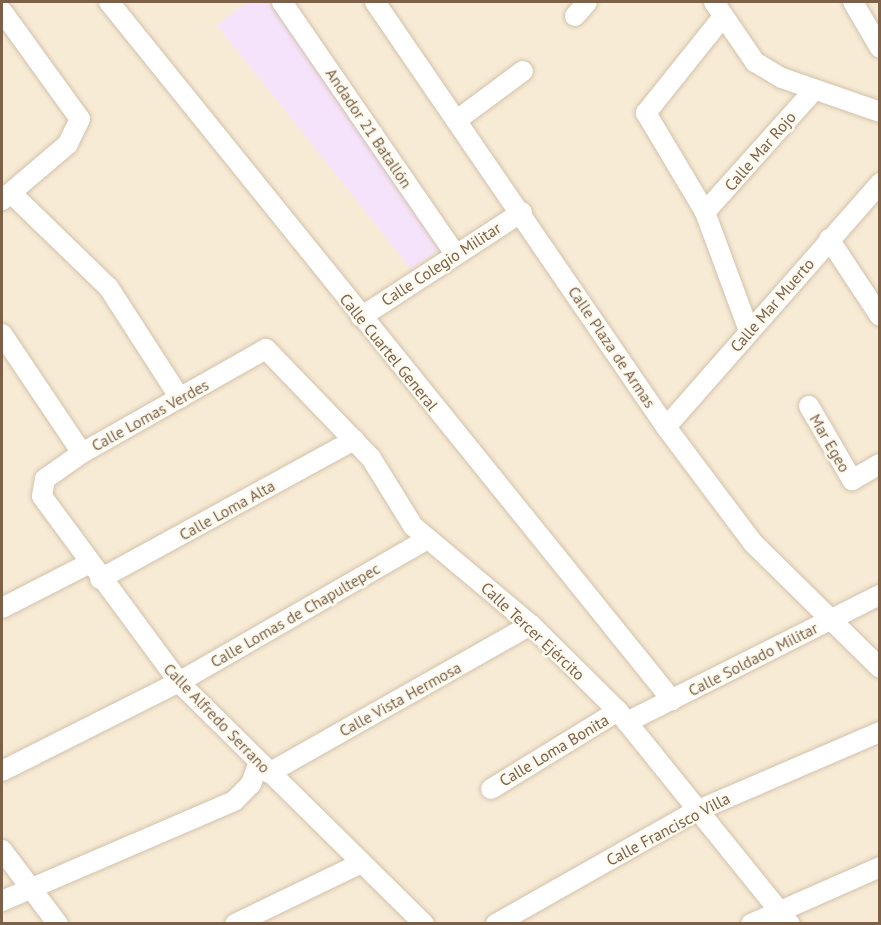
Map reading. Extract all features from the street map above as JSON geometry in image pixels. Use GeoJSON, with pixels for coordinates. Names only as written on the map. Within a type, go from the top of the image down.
{"type":"FeatureCollection","features":[{"type":"Feature","properties":{"kind":"street","name":"Calle Cuartel General"},"geometry":{"type":"LineString","coordinates":[[109,2],[672,700]]}},
{"type":"Feature","properties":{"kind":"street","name":"Andador 21 Batallón"},"geometry":{"type":"LineString","coordinates":[[282,2],[455,254]]}},
{"type":"Feature","properties":{"kind":"street","name":"Calle Plaza de Armas"},"geometry":{"type":"LineString","coordinates":[[375,2],[522,212],[666,428],[776,572],[879,668]]}},
{"type":"Feature","properties":{"kind":"street"},"geometry":{"type":"LineString","coordinates":[[853,2],[879,48]]}},
{"type":"Feature","properties":{"kind":"street"},"geometry":{"type":"LineString","coordinates":[[749,331],[705,212],[646,113],[718,10],[755,62],[814,90],[879,112]]}},
{"type":"Feature","properties":{"kind":"street"},"geometry":{"type":"LineString","coordinates":[[2,11],[76,110],[79,128],[68,144],[6,196],[109,288],[180,398]]}},
{"type":"Feature","properties":{"kind":"street"},"geometry":{"type":"LineString","coordinates":[[457,120],[523,71]]}},
{"type":"Feature","properties":{"kind":"street","name":"Calle Mar Rojo"},"geometry":{"type":"LineString","coordinates":[[705,212],[814,90]]}},
{"type":"Feature","properties":{"kind":"street","name":"Calle Mar Muerto"},"geometry":{"type":"LineString","coordinates":[[666,428],[879,183]]}},
{"type":"Feature","properties":{"kind":"street","name":"Calle Colegio Militar"},"geometry":{"type":"LineString","coordinates":[[361,317],[522,212]]}},
{"type":"Feature","properties":{"kind":"street"},"geometry":{"type":"LineString","coordinates":[[829,239],[879,316]]}},
{"type":"Feature","properties":{"kind":"street"},"geometry":{"type":"LineString","coordinates":[[2,334],[82,453]]}},
{"type":"Feature","properties":{"kind":"street","name":"Calle Lomas Verdes"},"geometry":{"type":"LineString","coordinates":[[40,487],[82,453],[266,349]]}},
{"type":"Feature","properties":{"kind":"street","name":"Calle Tercer Ejército"},"geometry":{"type":"LineString","coordinates":[[266,349],[354,441],[428,539],[531,625],[622,717],[694,812],[783,916]]}},
{"type":"Feature","properties":{"kind":"street","name":"Mar Egeo"},"geometry":{"type":"LineString","coordinates":[[809,406],[852,480],[879,464]]}},
{"type":"Feature","properties":{"kind":"street","name":"Calle Loma Alta"},"geometry":{"type":"LineString","coordinates":[[4,603],[94,572],[354,441]]}},
{"type":"Feature","properties":{"kind":"street","name":"Calle Alfredo Serrano"},"geometry":{"type":"LineString","coordinates":[[40,487],[94,572],[178,682],[360,864],[424,924]]}},
{"type":"Feature","properties":{"kind":"street","name":"Calle Lomas de Chapultepec"},"geometry":{"type":"LineString","coordinates":[[2,771],[178,682],[428,539]]}},
{"type":"Feature","properties":{"kind":"street","name":"Calle Soldado Militar"},"geometry":{"type":"LineString","coordinates":[[622,717],[672,700],[879,595]]}},
{"type":"Feature","properties":{"kind":"street","name":"Calle Vista Hermosa"},"geometry":{"type":"LineString","coordinates":[[264,767],[531,625]]}},
{"type":"Feature","properties":{"kind":"street","name":"Calle Loma Bonita"},"geometry":{"type":"LineString","coordinates":[[490,789],[622,717]]}},
{"type":"Feature","properties":{"kind":"street","name":"Calle Francisco Villa"},"geometry":{"type":"LineString","coordinates":[[496,924],[694,812],[879,732]]}},
{"type":"Feature","properties":{"kind":"street"},"geometry":{"type":"LineString","coordinates":[[2,901],[234,801],[264,767]]}},
{"type":"Feature","properties":{"kind":"street"},"geometry":{"type":"LineString","coordinates":[[2,850],[58,924]]}},
{"type":"Feature","properties":{"kind":"street"},"geometry":{"type":"LineString","coordinates":[[235,924],[360,864]]}},
{"type":"Feature","properties":{"kind":"street"},"geometry":{"type":"LineString","coordinates":[[751,924],[783,916],[879,867]]}},
{"type":"Feature","properties":{"kind":"shaded area"},"geometry":{"type":"Polygon","coordinates":[[[2,2],[879,2],[879,923],[2,923],[2,2]]]}},
{"type":"Feature","properties":{"kind":"shaded area"},"geometry":{"type":"Polygon","coordinates":[[[247,2],[277,2],[444,246],[411,269],[217,25],[247,2]]]}}]}
